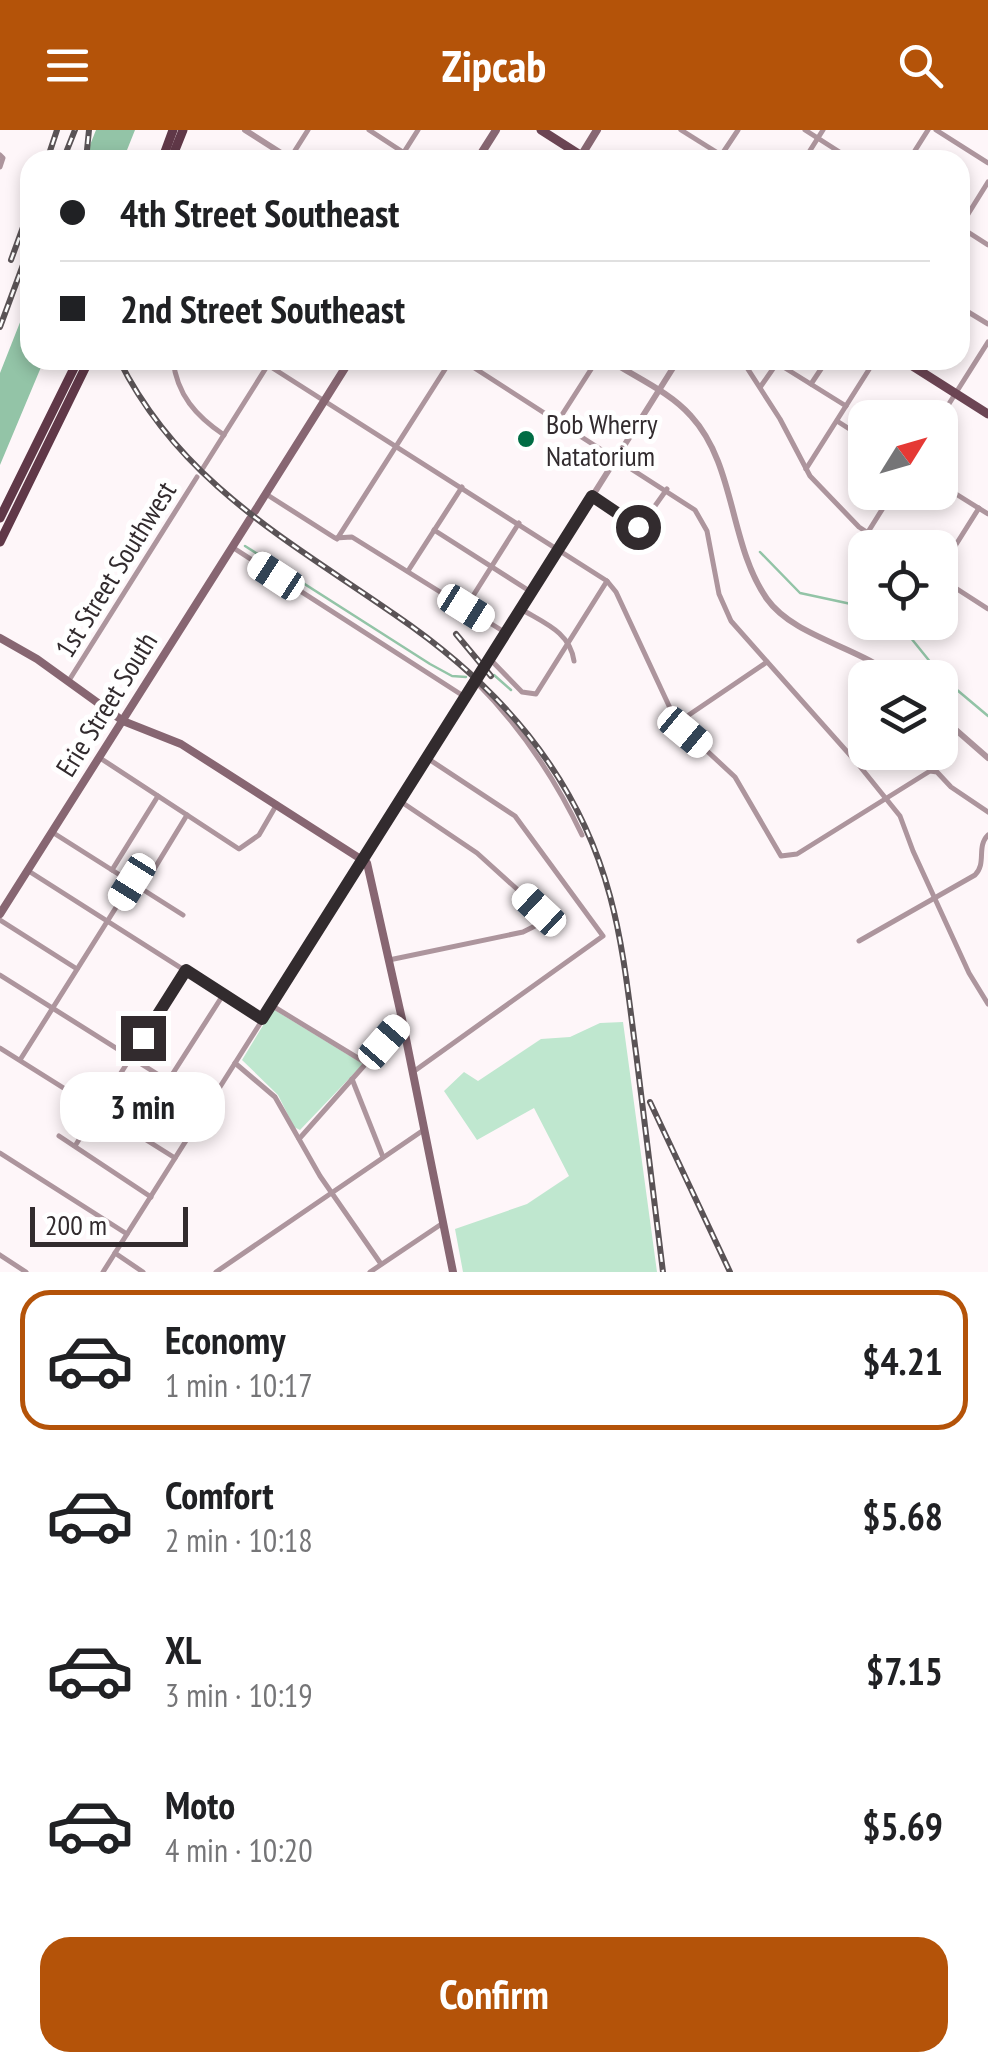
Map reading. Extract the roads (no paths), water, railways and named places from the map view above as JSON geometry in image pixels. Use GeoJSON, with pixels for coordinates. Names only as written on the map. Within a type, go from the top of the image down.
{"type":"FeatureCollection","features":[{"type":"Feature","properties":{"kind":"highway"},"geometry":{"type":"LineString","coordinates":[[0,518],[73,370]]}},
{"type":"Feature","properties":{"kind":"highway"},"geometry":{"type":"LineString","coordinates":[[0,542],[84,370]]}},
{"type":"Feature","properties":{"kind":"main road"},"geometry":{"type":"LineString","coordinates":[[544,131],[570,150]]}},
{"type":"Feature","properties":{"kind":"main road","name":"Erie Street South"},"geometry":{"type":"LineString","coordinates":[[0,917],[344,370]]}},
{"type":"Feature","properties":{"kind":"main road"},"geometry":{"type":"LineString","coordinates":[[918,370],[988,414]]}},
{"type":"Feature","properties":{"kind":"main road"},"geometry":{"type":"LineString","coordinates":[[0,638],[37,658],[123,720],[181,744],[364,859],[371,873],[453,1272]]}},
{"type":"Feature","properties":{"kind":"street"},"geometry":{"type":"LineString","coordinates":[[244,130],[276,150]]}},
{"type":"Feature","properties":{"kind":"street"},"geometry":{"type":"LineString","coordinates":[[369,130],[399,150]]}},
{"type":"Feature","properties":{"kind":"street"},"geometry":{"type":"LineString","coordinates":[[682,130],[709,150]]}},
{"type":"Feature","properties":{"kind":"street"},"geometry":{"type":"LineString","coordinates":[[804,130],[837,150]]}},
{"type":"Feature","properties":{"kind":"street"},"geometry":{"type":"LineString","coordinates":[[810,150],[823,130]]}},
{"type":"Feature","properties":{"kind":"street"},"geometry":{"type":"LineString","coordinates":[[936,130],[968,150]]}},
{"type":"Feature","properties":{"kind":"street"},"geometry":{"type":"LineString","coordinates":[[0,166],[1,157]]}},
{"type":"Feature","properties":{"kind":"street"},"geometry":{"type":"LineString","coordinates":[[970,211],[988,182]]}},
{"type":"Feature","properties":{"kind":"street"},"geometry":{"type":"LineString","coordinates":[[951,400],[988,342]]}},
{"type":"Feature","properties":{"kind":"street"},"geometry":{"type":"LineString","coordinates":[[176,370],[189,404],[224,435]]}},
{"type":"Feature","properties":{"kind":"street","name":"1st Street Southwest"},"geometry":{"type":"LineString","coordinates":[[203,468],[266,370]]}},
{"type":"Feature","properties":{"kind":"street"},"geometry":{"type":"LineString","coordinates":[[280,370],[607,581],[616,592],[677,723],[735,777],[773,846],[785,858],[934,771],[988,812]]}},
{"type":"Feature","properties":{"kind":"street"},"geometry":{"type":"LineString","coordinates":[[337,539],[445,370]]}},
{"type":"Feature","properties":{"kind":"street"},"geometry":{"type":"LineString","coordinates":[[478,370],[667,490],[700,516],[726,613],[903,821],[974,984],[988,1004]]}},
{"type":"Feature","properties":{"kind":"street"},"geometry":{"type":"LineString","coordinates":[[558,421],[591,370]]}},
{"type":"Feature","properties":{"kind":"street"},"geometry":{"type":"LineString","coordinates":[[625,370],[689,414],[709,443],[756,578],[770,603],[796,624],[871,660]]}},
{"type":"Feature","properties":{"kind":"street"},"geometry":{"type":"LineString","coordinates":[[103,1272],[672,370]]}},
{"type":"Feature","properties":{"kind":"street"},"geometry":{"type":"LineString","coordinates":[[749,370],[806,469],[865,530]]}},
{"type":"Feature","properties":{"kind":"street"},"geometry":{"type":"LineString","coordinates":[[761,386],[772,370]]}},
{"type":"Feature","properties":{"kind":"street"},"geometry":{"type":"LineString","coordinates":[[791,370],[846,406]]}},
{"type":"Feature","properties":{"kind":"street"},"geometry":{"type":"LineString","coordinates":[[811,384],[820,370]]}},
{"type":"Feature","properties":{"kind":"street"},"geometry":{"type":"LineString","coordinates":[[806,469],[869,370]]}},
{"type":"Feature","properties":{"kind":"street"},"geometry":{"type":"LineString","coordinates":[[836,421],[848,428]]}},
{"type":"Feature","properties":{"kind":"street","name":"1st Street Southwest"},"geometry":{"type":"LineString","coordinates":[[68,682],[197,477]]}},
{"type":"Feature","properties":{"kind":"street"},"geometry":{"type":"LineString","coordinates":[[408,571],[462,487]]}},
{"type":"Feature","properties":{"kind":"street"},"geometry":{"type":"LineString","coordinates":[[592,496],[640,527],[667,490]]}},
{"type":"Feature","properties":{"kind":"street"},"geometry":{"type":"LineString","coordinates":[[266,494],[337,539],[352,536],[506,633]]}},
{"type":"Feature","properties":{"kind":"street"},"geometry":{"type":"LineString","coordinates":[[958,495],[988,514]]}},
{"type":"Feature","properties":{"kind":"street"},"geometry":{"type":"LineString","coordinates":[[958,541],[979,508]]}},
{"type":"Feature","properties":{"kind":"street"},"geometry":{"type":"LineString","coordinates":[[466,608],[519,524]]}},
{"type":"Feature","properties":{"kind":"street"},"geometry":{"type":"LineString","coordinates":[[434,530],[531,592]]}},
{"type":"Feature","properties":{"kind":"street"},"geometry":{"type":"LineString","coordinates":[[232,548],[465,697]]}},
{"type":"Feature","properties":{"kind":"street"},"geometry":{"type":"LineString","coordinates":[[489,658],[519,689],[534,695],[607,581]]}},
{"type":"Feature","properties":{"kind":"street"},"geometry":{"type":"LineString","coordinates":[[958,590],[988,609]]}},
{"type":"Feature","properties":{"kind":"street"},"geometry":{"type":"LineString","coordinates":[[521,608],[569,641],[574,660]]}},
{"type":"Feature","properties":{"kind":"street"},"geometry":{"type":"LineString","coordinates":[[677,723],[767,662]]}},
{"type":"Feature","properties":{"kind":"street"},"geometry":{"type":"LineString","coordinates":[[475,681],[523,733],[582,835]]}},
{"type":"Feature","properties":{"kind":"street"},"geometry":{"type":"LineString","coordinates":[[958,732],[988,758]]}},
{"type":"Feature","properties":{"kind":"street"},"geometry":{"type":"LineString","coordinates":[[99,758],[240,849],[263,830],[277,804]]}},
{"type":"Feature","properties":{"kind":"street"},"geometry":{"type":"LineString","coordinates":[[413,1072],[603,936],[515,816],[427,758]]}},
{"type":"Feature","properties":{"kind":"street"},"geometry":{"type":"LineString","coordinates":[[112,870],[158,796]]}},
{"type":"Feature","properties":{"kind":"street"},"geometry":{"type":"LineString","coordinates":[[389,960],[530,929],[541,918],[539,910],[477,853],[400,801]]}},
{"type":"Feature","properties":{"kind":"street"},"geometry":{"type":"LineString","coordinates":[[142,889],[187,815]]}},
{"type":"Feature","properties":{"kind":"street"},"geometry":{"type":"LineString","coordinates":[[52,832],[183,916]]}},
{"type":"Feature","properties":{"kind":"street"},"geometry":{"type":"LineString","coordinates":[[859,941],[979,872],[982,842],[988,835]]}},
{"type":"Feature","properties":{"kind":"street"},"geometry":{"type":"LineString","coordinates":[[28,870],[262,1019]]}},
{"type":"Feature","properties":{"kind":"street"},"geometry":{"type":"LineString","coordinates":[[20,1060],[132,882]]}},
{"type":"Feature","properties":{"kind":"street"},"geometry":{"type":"LineString","coordinates":[[0,917],[77,970]]}},
{"type":"Feature","properties":{"kind":"street"},"geometry":{"type":"LineString","coordinates":[[75,1146],[186,970]]}},
{"type":"Feature","properties":{"kind":"street"},"geometry":{"type":"LineString","coordinates":[[0,974],[208,1106]]}},
{"type":"Feature","properties":{"kind":"street"},"geometry":{"type":"LineString","coordinates":[[168,1081],[223,994]]}},
{"type":"Feature","properties":{"kind":"street"},"geometry":{"type":"LineString","coordinates":[[271,1005],[366,1064]]}},
{"type":"Feature","properties":{"kind":"street"},"geometry":{"type":"LineString","coordinates":[[298,1140],[403,1022]]}},
{"type":"Feature","properties":{"kind":"street"},"geometry":{"type":"LineString","coordinates":[[0,1048],[176,1158]]}},
{"type":"Feature","properties":{"kind":"street"},"geometry":{"type":"LineString","coordinates":[[235,1063],[275,1098],[298,1140],[381,1264]]}},
{"type":"Feature","properties":{"kind":"street"},"geometry":{"type":"LineString","coordinates":[[352,1079],[382,1157]]}},
{"type":"Feature","properties":{"kind":"street"},"geometry":{"type":"LineString","coordinates":[[216,1272],[425,1129]]}},
{"type":"Feature","properties":{"kind":"street"},"geometry":{"type":"LineString","coordinates":[[60,1136],[151,1196]]}},
{"type":"Feature","properties":{"kind":"street"},"geometry":{"type":"LineString","coordinates":[[0,1153],[127,1234]]}},
{"type":"Feature","properties":{"kind":"street"},"geometry":{"type":"LineString","coordinates":[[370,1272],[444,1223]]}},
{"type":"Feature","properties":{"kind":"street"},"geometry":{"type":"LineString","coordinates":[[115,1253],[143,1272]]}},
{"type":"Feature","properties":{"kind":"street"},"geometry":{"type":"LineString","coordinates":[[0,1255],[26,1272]]}},
{"type":"Feature","properties":{"kind":"waterway"},"geometry":{"type":"LineString","coordinates":[[245,546],[430,664],[452,676],[466,677]]}},
{"type":"Feature","properties":{"kind":"waterway"},"geometry":{"type":"LineString","coordinates":[[760,552],[800,593],[848,603]]}},
{"type":"Feature","properties":{"kind":"waterway"},"geometry":{"type":"LineString","coordinates":[[913,640],[944,679],[988,716]]}},
{"type":"Feature","properties":{"kind":"waterway"},"geometry":{"type":"LineString","coordinates":[[494,675],[511,690]]}},
{"type":"Feature","properties":{"kind":"railway"},"geometry":{"type":"LineString","coordinates":[[50,150],[57,130]]}},
{"type":"Feature","properties":{"kind":"railway"},"geometry":{"type":"LineString","coordinates":[[67,150],[75,130]]}},
{"type":"Feature","properties":{"kind":"railway"},"geometry":{"type":"LineString","coordinates":[[87,150],[89,130]]}},
{"type":"Feature","properties":{"kind":"railway"},"geometry":{"type":"LineString","coordinates":[[11,260],[20,235]]}},
{"type":"Feature","properties":{"kind":"railway"},"geometry":{"type":"LineString","coordinates":[[0,327],[20,273]]}},
{"type":"Feature","properties":{"kind":"railway"},"geometry":{"type":"LineString","coordinates":[[125,370],[144,403],[204,474],[276,533],[432,641],[467,670],[528,735],[554,771],[595,851],[615,916],[663,1272]]}},
{"type":"Feature","properties":{"kind":"railway"},"geometry":{"type":"LineString","coordinates":[[456,634],[491,676]]}},
{"type":"Feature","properties":{"kind":"railway"},"geometry":{"type":"LineString","coordinates":[[650,1102],[730,1272]]}},
{"type":"Feature","properties":{"kind":"place","name":"Bob Wherry Natatorium"},"geometry":{"type":"Point","coordinates":[526,439]}}]}
